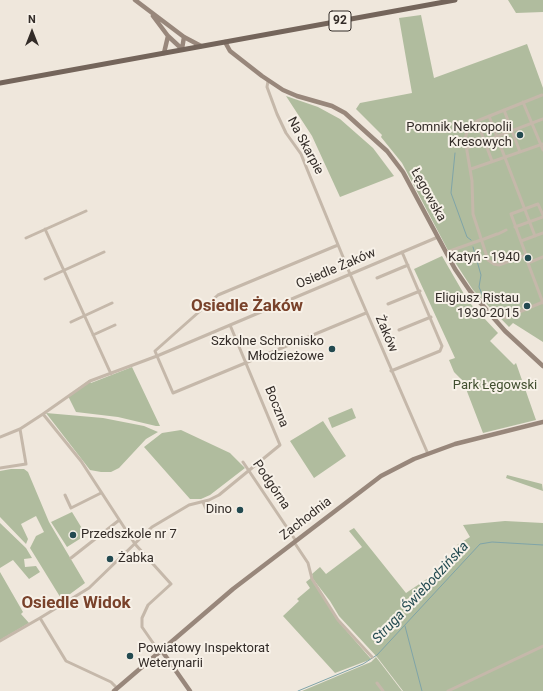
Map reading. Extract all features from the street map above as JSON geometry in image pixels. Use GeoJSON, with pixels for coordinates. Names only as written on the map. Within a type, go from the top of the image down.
{"type":"FeatureCollection","features":[{"type":"Feature","properties":{"kind":"main road","name":"92"},"geometry":{"type":"LineString","coordinates":[[0,83],[455,0]]}},
{"type":"Feature","properties":{"kind":"street"},"geometry":{"type":"LineString","coordinates":[[135,0],[184,37],[201,46]]}},
{"type":"Feature","properties":{"kind":"street"},"geometry":{"type":"LineString","coordinates":[[149,12],[168,36],[182,50]]}},
{"type":"Feature","properties":{"kind":"street"},"geometry":{"type":"LineString","coordinates":[[164,53],[168,36]]}},
{"type":"Feature","properties":{"kind":"street"},"geometry":{"type":"LineString","coordinates":[[182,50],[184,37]]}},
{"type":"Feature","properties":{"kind":"street","name":"Łęgowska"},"geometry":{"type":"LineString","coordinates":[[225,42],[230,51],[268,80],[293,95],[336,108],[345,113],[368,133],[398,164],[462,280],[479,303],[514,340],[543,366]]}},
{"type":"Feature","properties":{"kind":"street","name":"Na Skarpie"},"geometry":{"type":"LineString","coordinates":[[268,80],[267,87],[277,114],[286,133],[301,154],[329,220]]}},
{"type":"Feature","properties":{"kind":"street"},"geometry":{"type":"LineString","coordinates":[[526,255],[499,265],[488,260],[473,214],[471,169],[467,148],[467,132],[477,121],[542,95]]}},
{"type":"Feature","properties":{"kind":"street"},"geometry":{"type":"LineString","coordinates":[[523,102],[542,144],[543,150]]}},
{"type":"Feature","properties":{"kind":"street"},"geometry":{"type":"LineString","coordinates":[[504,110],[520,152]]}},
{"type":"Feature","properties":{"kind":"street"},"geometry":{"type":"LineString","coordinates":[[489,116],[535,236]]}},
{"type":"Feature","properties":{"kind":"street"},"geometry":{"type":"LineString","coordinates":[[467,148],[543,120]]}},
{"type":"Feature","properties":{"kind":"street"},"geometry":{"type":"LineString","coordinates":[[477,121],[492,161]]}},
{"type":"Feature","properties":{"kind":"street"},"geometry":{"type":"LineString","coordinates":[[471,169],[542,144]]}},
{"type":"Feature","properties":{"kind":"street"},"geometry":{"type":"LineString","coordinates":[[447,252],[482,240],[507,230],[515,227],[530,222],[543,216],[538,204],[511,214],[515,227],[526,255],[528,264],[543,302],[505,318]]}},
{"type":"Feature","properties":{"kind":"street"},"geometry":{"type":"LineString","coordinates":[[26,238],[86,211]]}},
{"type":"Feature","properties":{"kind":"street","name":"Żaków"},"geometry":{"type":"LineString","coordinates":[[329,220],[366,313],[428,454]]}},
{"type":"Feature","properties":{"kind":"street"},"geometry":{"type":"LineString","coordinates":[[45,229],[111,374]]}},
{"type":"Feature","properties":{"kind":"street"},"geometry":{"type":"LineString","coordinates":[[521,241],[543,233]]}},
{"type":"Feature","properties":{"kind":"street","name":"Osiedle Żaków"},"geometry":{"type":"LineString","coordinates":[[338,245],[218,295],[155,351],[157,356],[438,236]]}},
{"type":"Feature","properties":{"kind":"street"},"geometry":{"type":"LineString","coordinates":[[45,279],[104,252]]}},
{"type":"Feature","properties":{"kind":"street"},"geometry":{"type":"LineString","coordinates":[[392,371],[440,350],[443,344],[402,252]]}},
{"type":"Feature","properties":{"kind":"street"},"geometry":{"type":"LineString","coordinates":[[528,264],[543,257]]}},
{"type":"Feature","properties":{"kind":"street"},"geometry":{"type":"LineString","coordinates":[[377,278],[408,265]]}},
{"type":"Feature","properties":{"kind":"street"},"geometry":{"type":"LineString","coordinates":[[388,304],[420,291]]}},
{"type":"Feature","properties":{"kind":"street"},"geometry":{"type":"LineString","coordinates":[[71,322],[112,304]]}},
{"type":"Feature","properties":{"kind":"street"},"geometry":{"type":"LineString","coordinates":[[0,437],[20,429],[90,382],[157,356],[174,393],[366,313]]}},
{"type":"Feature","properties":{"kind":"street"},"geometry":{"type":"LineString","coordinates":[[399,330],[431,317]]}},
{"type":"Feature","properties":{"kind":"street"},"geometry":{"type":"LineString","coordinates":[[93,335],[115,325]]}},
{"type":"Feature","properties":{"kind":"street"},"geometry":{"type":"LineString","coordinates":[[230,325],[246,363]]}},
{"type":"Feature","properties":{"kind":"street","name":"Boczna"},"geometry":{"type":"LineString","coordinates":[[246,363],[280,445],[249,470]]}},
{"type":"Feature","properties":{"kind":"street"},"geometry":{"type":"LineString","coordinates":[[43,414],[81,461],[135,544],[171,584],[148,605],[141,622],[142,627],[190,691]]}},
{"type":"Feature","properties":{"kind":"street","name":"Zachodnia"},"geometry":{"type":"LineString","coordinates":[[115,690],[222,598],[381,476],[397,466],[470,439],[543,422]]}},
{"type":"Feature","properties":{"kind":"street"},"geometry":{"type":"LineString","coordinates":[[0,468],[13,464],[26,464],[20,429]]}},
{"type":"Feature","properties":{"kind":"street","name":"Podgórna"},"geometry":{"type":"LineString","coordinates":[[242,462],[249,470],[306,559],[310,567],[312,579],[336,616],[372,657]]}},
{"type":"Feature","properties":{"kind":"street"},"geometry":{"type":"LineString","coordinates":[[0,641],[89,588],[152,527],[182,508],[203,502],[219,495],[249,470]]}},
{"type":"Feature","properties":{"kind":"street"},"geometry":{"type":"LineString","coordinates":[[65,495],[71,508],[102,493]]}},
{"type":"Feature","properties":{"kind":"street"},"geometry":{"type":"LineString","coordinates":[[203,502],[206,509]]}},
{"type":"Feature","properties":{"kind":"street"},"geometry":{"type":"LineString","coordinates":[[71,558],[118,520]]}},
{"type":"Feature","properties":{"kind":"street"},"geometry":{"type":"LineString","coordinates":[[40,618],[66,661],[111,682],[115,690]]}},
{"type":"Feature","properties":{"kind":"street"},"geometry":{"type":"LineString","coordinates":[[448,691],[543,646]]}},
{"type":"Feature","properties":{"kind":"street"},"geometry":{"type":"LineString","coordinates":[[377,683],[383,691]]}},
{"type":"Feature","properties":{"kind":"green space"},"geometry":{"type":"Polygon","coordinates":[[[508,0],[543,0],[543,12],[516,13],[508,0]]]}},
{"type":"Feature","properties":{"kind":"green space"},"geometry":{"type":"Polygon","coordinates":[[[421,15],[434,78],[527,44],[543,88],[543,342],[513,323],[509,327],[473,290],[451,256],[402,163],[381,137],[382,135],[356,109],[360,103],[412,93],[399,18],[421,15]]]}},
{"type":"Feature","properties":{"kind":"green space"},"geometry":{"type":"Polygon","coordinates":[[[286,96],[318,107],[340,119],[373,148],[394,176],[340,197],[312,136],[286,96]]]}},
{"type":"Feature","properties":{"kind":"green space","name":"Park Łęgowski"},"geometry":{"type":"Polygon","coordinates":[[[442,256],[468,301],[498,333],[490,341],[514,365],[516,363],[536,420],[483,433],[463,381],[454,372],[449,360],[455,358],[414,269],[442,256]]]}},
{"type":"Feature","properties":{"kind":"green space"},"geometry":{"type":"Polygon","coordinates":[[[132,367],[160,426],[118,417],[76,412],[68,396],[89,380],[91,383],[132,367]]]}},
{"type":"Feature","properties":{"kind":"green space"},"geometry":{"type":"Polygon","coordinates":[[[352,408],[356,418],[332,428],[328,418],[352,408]]]}},
{"type":"Feature","properties":{"kind":"green space"},"geometry":{"type":"Polygon","coordinates":[[[46,413],[103,418],[144,426],[158,432],[146,439],[119,468],[111,472],[101,472],[90,470],[46,413]]]}},
{"type":"Feature","properties":{"kind":"green space"},"geometry":{"type":"Polygon","coordinates":[[[323,421],[346,456],[314,478],[290,441],[323,421]]]}},
{"type":"Feature","properties":{"kind":"green space"},"geometry":{"type":"Polygon","coordinates":[[[181,430],[230,453],[245,468],[210,495],[201,499],[190,499],[144,447],[162,433],[181,430]]]}},
{"type":"Feature","properties":{"kind":"green space"},"geometry":{"type":"Polygon","coordinates":[[[24,469],[28,472],[49,522],[85,583],[62,600],[30,548],[36,536],[44,532],[36,516],[21,524],[28,539],[26,544],[0,517],[0,471],[24,469]]]}},
{"type":"Feature","properties":{"kind":"green space"},"geometry":{"type":"Polygon","coordinates":[[[507,475],[542,484],[543,491],[506,478],[507,475]]]}},
{"type":"Feature","properties":{"kind":"green space"},"geometry":{"type":"Polygon","coordinates":[[[72,512],[86,535],[67,547],[51,522],[72,512]]]}},
{"type":"Feature","properties":{"kind":"green space"},"geometry":{"type":"Polygon","coordinates":[[[505,521],[543,523],[543,691],[403,691],[377,657],[339,616],[330,601],[313,579],[312,574],[320,567],[326,574],[362,547],[349,531],[354,528],[406,593],[446,566],[450,568],[463,554],[457,545],[470,537],[463,525],[505,521]]]}},
{"type":"Feature","properties":{"kind":"green space"},"geometry":{"type":"Polygon","coordinates":[[[0,523],[26,548],[32,558],[24,559],[25,567],[36,566],[40,572],[29,579],[13,560],[0,568],[0,523]]]}},
{"type":"Feature","properties":{"kind":"green space"},"geometry":{"type":"Polygon","coordinates":[[[0,572],[23,612],[21,614],[29,623],[0,640],[0,572]]]}},
{"type":"Feature","properties":{"kind":"green space"},"geometry":{"type":"Polygon","coordinates":[[[311,578],[338,621],[371,659],[335,673],[283,616],[299,601],[297,599],[310,588],[306,582],[311,578]]]}},
{"type":"Feature","properties":{"kind":"green space"},"geometry":{"type":"Polygon","coordinates":[[[376,657],[402,691],[302,691],[371,662],[376,657]]]}},
{"type":"Feature","properties":{"kind":"waterway"},"geometry":{"type":"LineString","coordinates":[[455,153],[451,193],[467,237],[471,240]]}},
{"type":"Feature","properties":{"kind":"waterway"},"geometry":{"type":"LineString","coordinates":[[473,247],[481,275],[479,287],[484,299]]}},
{"type":"Feature","properties":{"kind":"waterway","name":"Struga Świebodzińska"},"geometry":{"type":"LineString","coordinates":[[298,691],[363,664],[377,655],[480,544],[492,542],[543,545]]}},
{"type":"Feature","properties":{"kind":"waterway"},"geometry":{"type":"LineString","coordinates":[[405,626],[422,691]]}},
{"type":"Feature","properties":{"kind":"place","name":"Pomnik Nekropolii Kresowych"},"geometry":{"type":"Point","coordinates":[520,135]}},
{"type":"Feature","properties":{"kind":"place","name":"Katyń - 1940"},"geometry":{"type":"Point","coordinates":[528,258]}},
{"type":"Feature","properties":{"kind":"place","name":"Eligiusz Ristau 1930-2015"},"geometry":{"type":"Point","coordinates":[527,306]}},
{"type":"Feature","properties":{"kind":"place","name":"Szkolne Schronisko Młodzieżowe"},"geometry":{"type":"Point","coordinates":[332,349]}},
{"type":"Feature","properties":{"kind":"place","name":"Dino"},"geometry":{"type":"Point","coordinates":[240,510]}},
{"type":"Feature","properties":{"kind":"place","name":"Przedszkole nr 7"},"geometry":{"type":"Point","coordinates":[73,535]}},
{"type":"Feature","properties":{"kind":"place","name":"Żabka"},"geometry":{"type":"Point","coordinates":[110,559]}},
{"type":"Feature","properties":{"kind":"place","name":"Powiatowy Inspektorat Weterynarii"},"geometry":{"type":"Point","coordinates":[130,656]}},
{"type":"Feature","properties":{"kind":"district","name":"Osiedle Żaków"},"geometry":{"type":"Point","coordinates":[247,307]}},
{"type":"Feature","properties":{"kind":"district","name":"Osiedle Widok"},"geometry":{"type":"Point","coordinates":[76,604]}}]}
